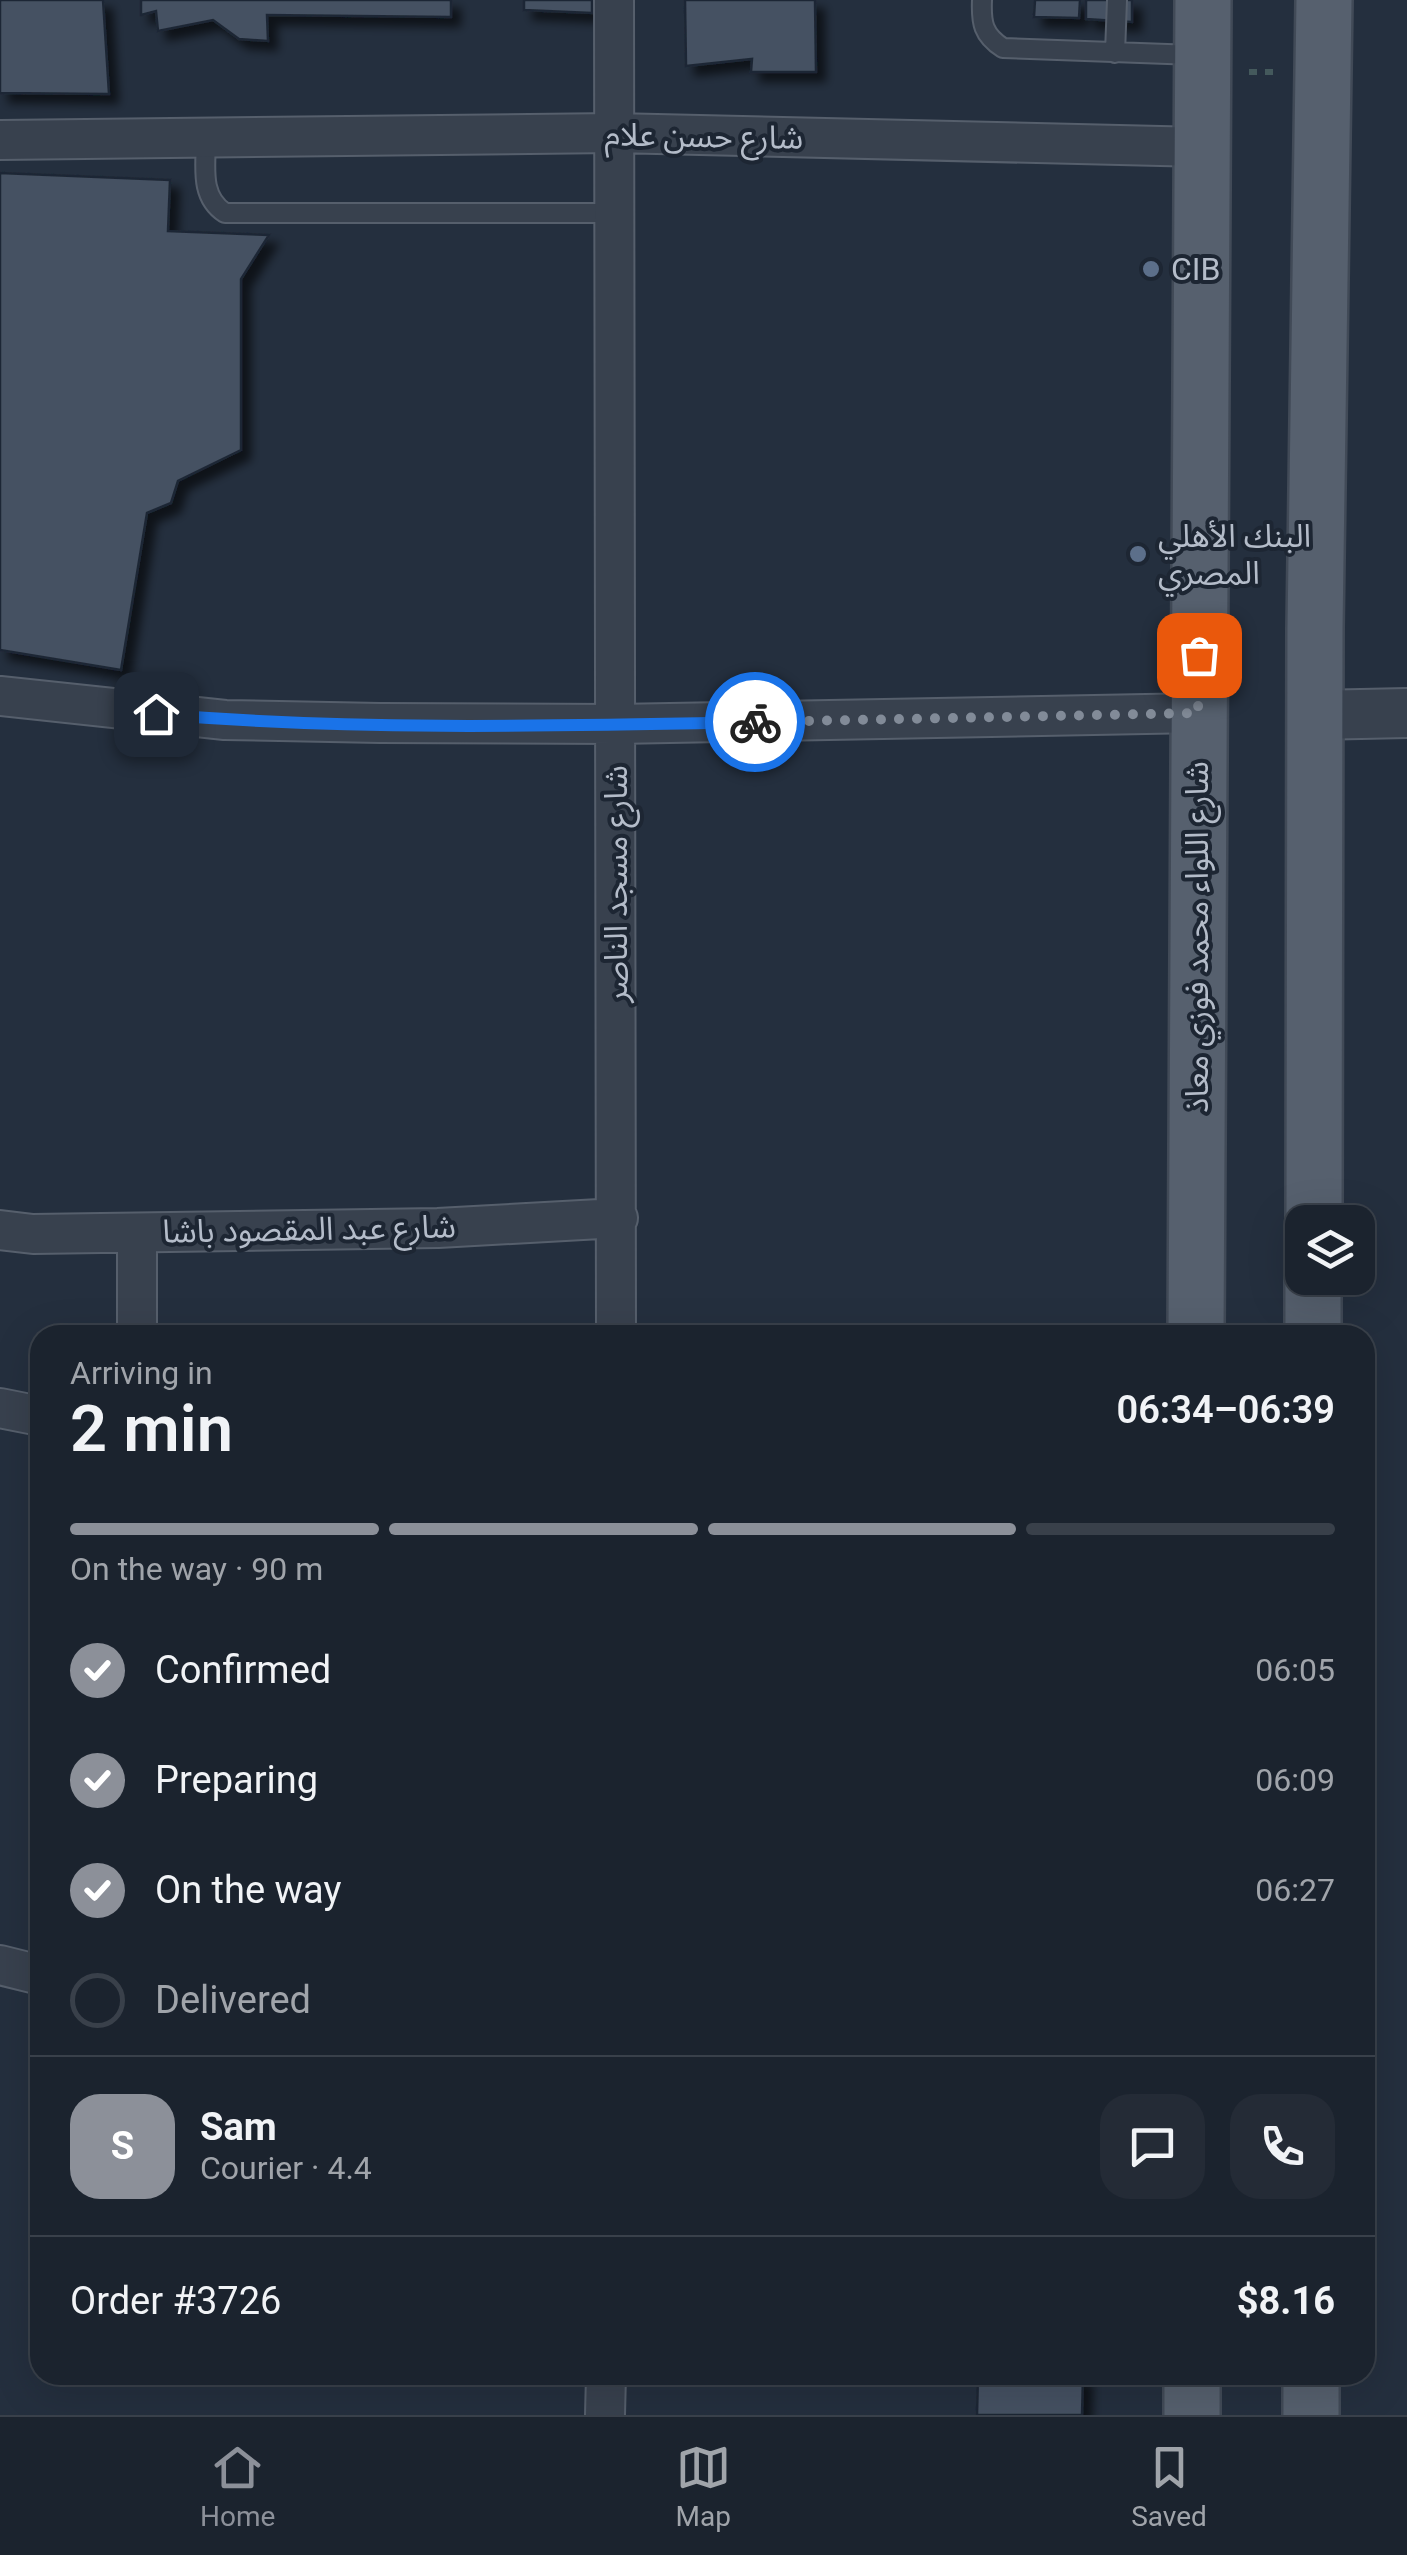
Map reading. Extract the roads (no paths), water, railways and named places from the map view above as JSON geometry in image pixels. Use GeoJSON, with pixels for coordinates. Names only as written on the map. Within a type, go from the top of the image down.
{"type":"FeatureCollection","features":[{"type":"Feature","properties":{"kind":"main road","name":"شارع اللواء محمد فوزي معاذ"},"geometry":{"type":"LineString","coordinates":[[1196,1325],[1203,0]]}},
{"type":"Feature","properties":{"kind":"main road"},"geometry":{"type":"LineString","coordinates":[[1314,1205],[1315,715],[1324,0]]}},
{"type":"Feature","properties":{"kind":"main road"},"geometry":{"type":"LineString","coordinates":[[1313,1325],[1314,1295]]}},
{"type":"Feature","properties":{"kind":"main road"},"geometry":{"type":"LineString","coordinates":[[1192,2385],[1192,2415]]}},
{"type":"Feature","properties":{"kind":"main road"},"geometry":{"type":"LineString","coordinates":[[1312,2385],[1312,2415]]}},
{"type":"Feature","properties":{"kind":"street","name":"شارع مسجد الناصر"},"geometry":{"type":"LineString","coordinates":[[614,0],[616,1325]]}},
{"type":"Feature","properties":{"kind":"street","name":"شارع حسن علام"},"geometry":{"type":"LineString","coordinates":[[0,140],[614,133],[1202,147]]}},
{"type":"Feature","properties":{"kind":"street"},"geometry":{"type":"LineString","coordinates":[[0,696],[225,720],[616,724],[1198,713]]}},
{"type":"Feature","properties":{"kind":"street"},"geometry":{"type":"LineString","coordinates":[[1315,715],[1407,713]]}},
{"type":"Feature","properties":{"kind":"street","name":"شارع عبد المقصود باشا"},"geometry":{"type":"LineString","coordinates":[[0,1230],[33,1234],[438,1228],[618,1218]]}},
{"type":"Feature","properties":{"kind":"street"},"geometry":{"type":"LineString","coordinates":[[137,1233],[137,1325]]}},
{"type":"Feature","properties":{"kind":"street"},"geometry":{"type":"LineString","coordinates":[[0,1408],[30,1414]]}},
{"type":"Feature","properties":{"kind":"street"},"geometry":{"type":"LineString","coordinates":[[0,1965],[30,1972]]}},
{"type":"Feature","properties":{"kind":"street"},"geometry":{"type":"LineString","coordinates":[[606,2385],[606,2415]]}},
{"type":"Feature","properties":{"kind":"lane"},"geometry":{"type":"LineString","coordinates":[[982,0],[981,23],[991,40],[1003,48],[1115,52],[1203,63]]}},
{"type":"Feature","properties":{"kind":"lane"},"geometry":{"type":"LineString","coordinates":[[1115,52],[1117,0]]}},
{"type":"Feature","properties":{"kind":"lane"},"geometry":{"type":"LineString","coordinates":[[206,138],[206,188],[209,198],[225,212],[614,213]]}},
{"type":"Feature","properties":{"kind":"place","name":"CIB"},"geometry":{"type":"Point","coordinates":[1151,269]}},
{"type":"Feature","properties":{"kind":"place","name":"البنك الأهلي المصري"},"geometry":{"type":"Point","coordinates":[1138,554]}}]}
